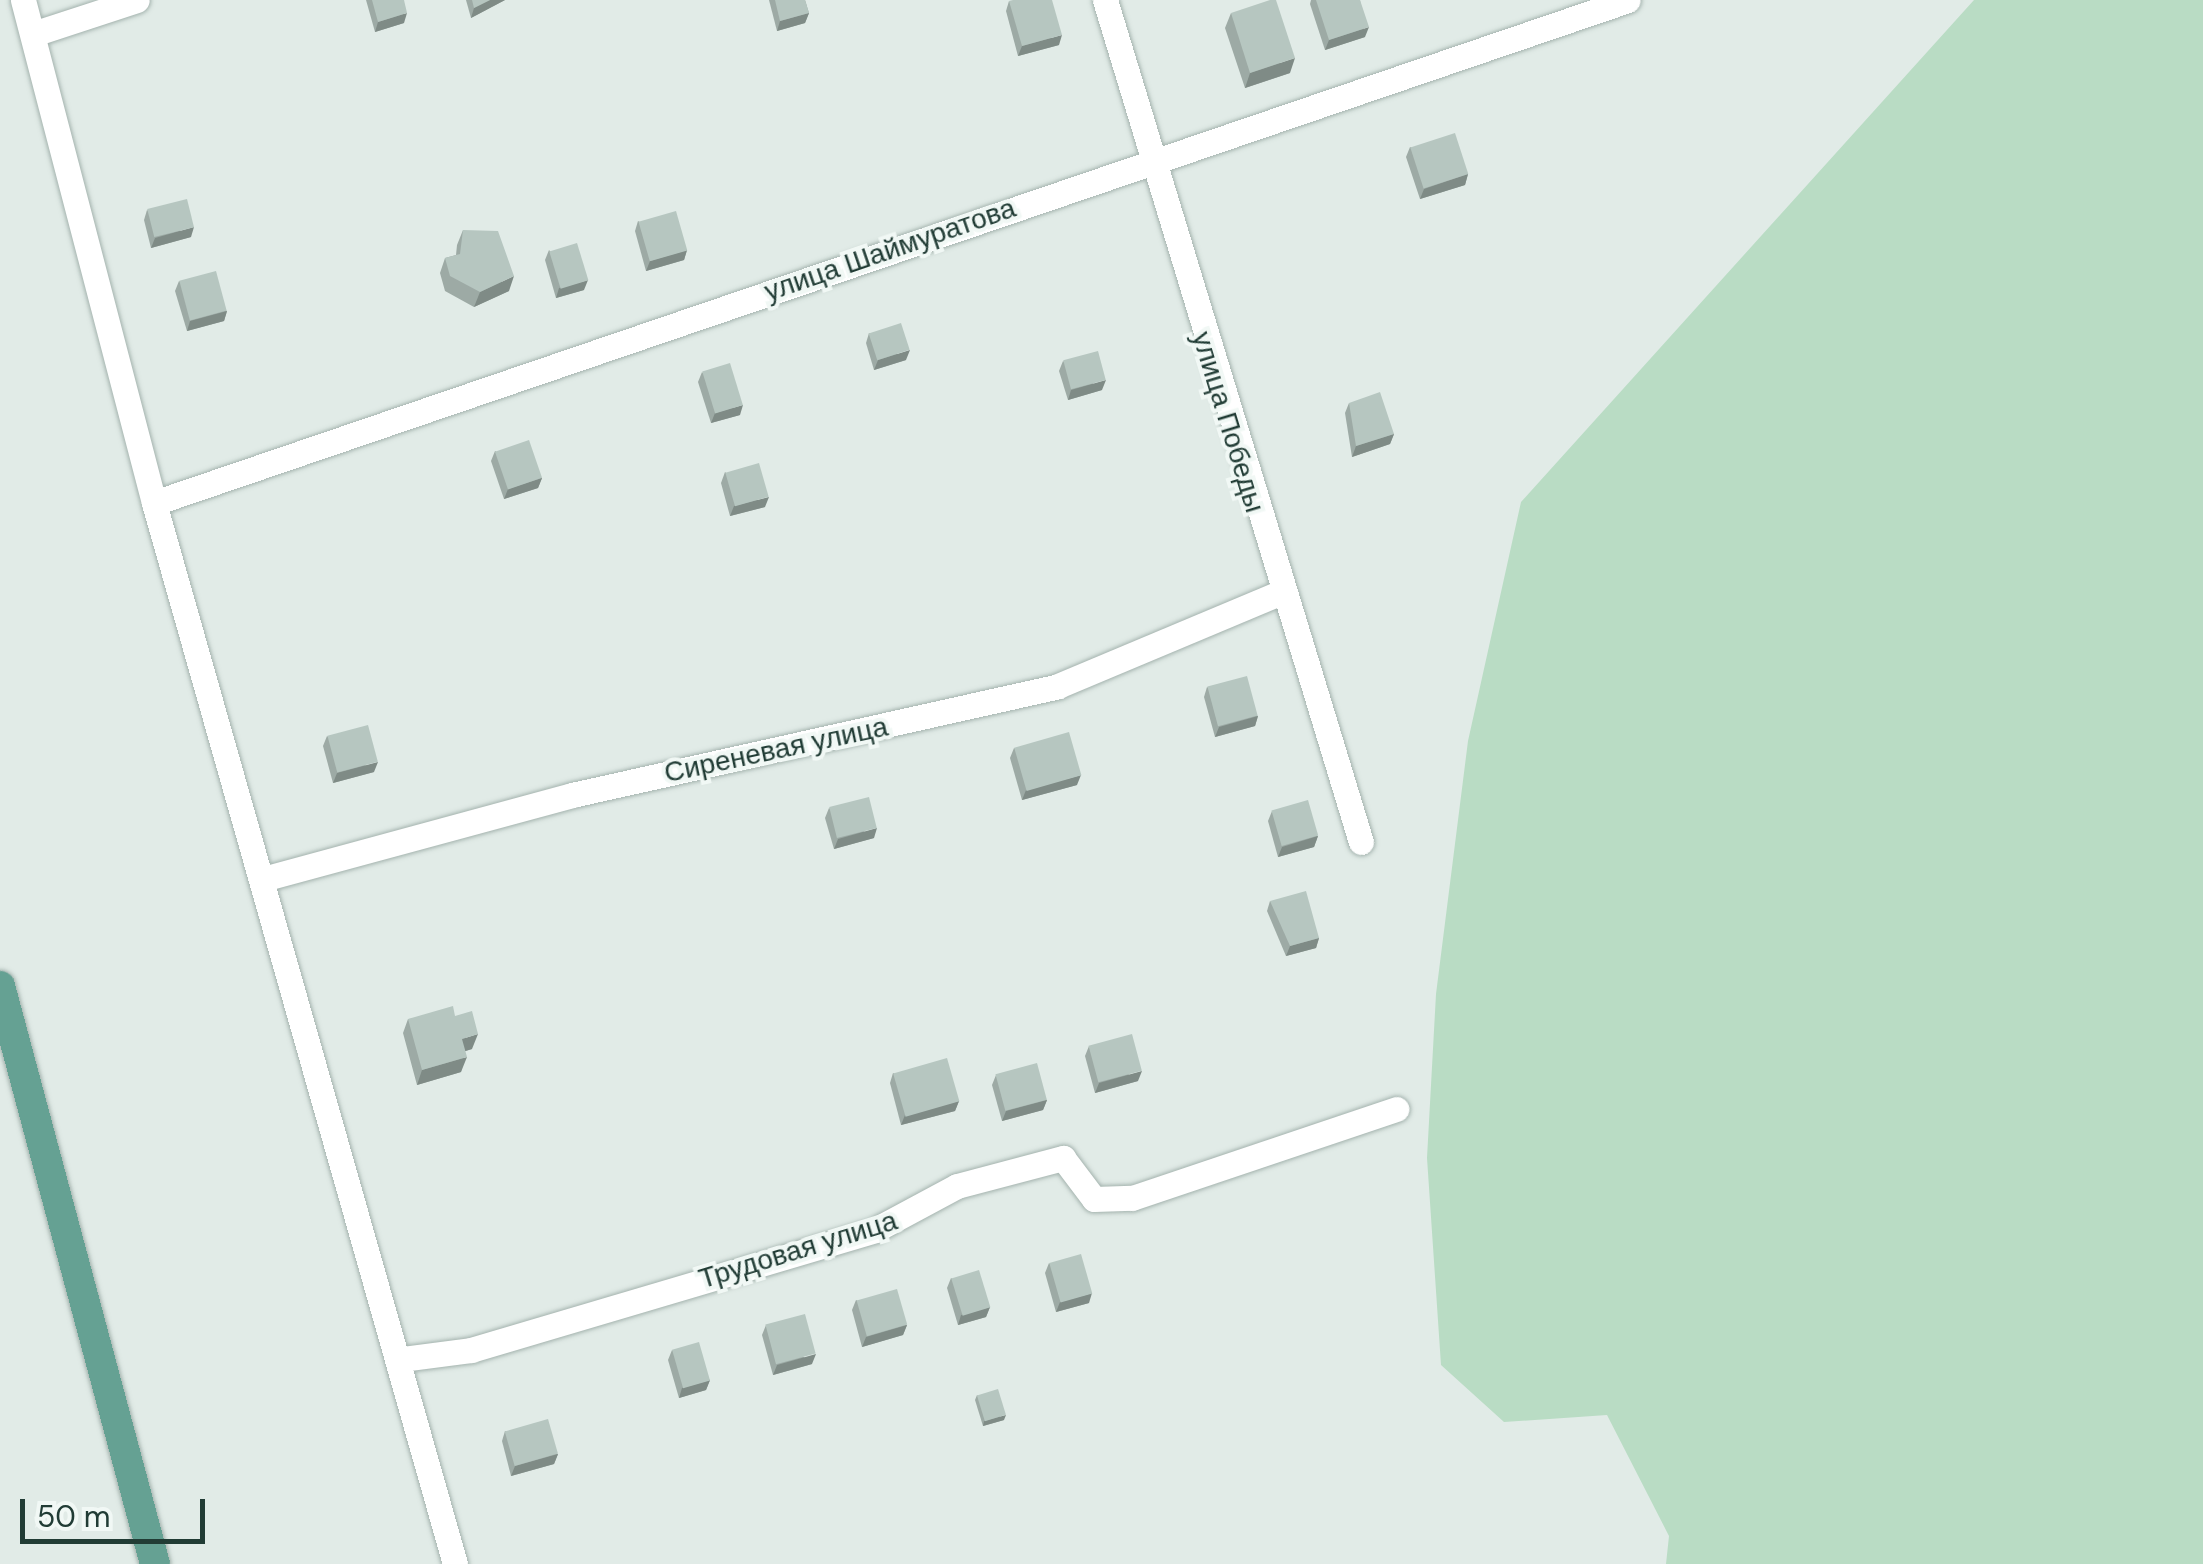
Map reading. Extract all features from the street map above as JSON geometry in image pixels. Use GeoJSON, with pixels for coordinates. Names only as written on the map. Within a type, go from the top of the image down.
{"type":"FeatureCollection","features":[{"type":"Feature","properties":{"kind":"main road"},"geometry":{"type":"LineString","coordinates":[[0,986],[155,1564]]}},
{"type":"Feature","properties":{"kind":"street"},"geometry":{"type":"LineString","coordinates":[[23,0],[154,503],[402,1360],[455,1564]]}},
{"type":"Feature","properties":{"kind":"street"},"geometry":{"type":"LineString","coordinates":[[33,34],[137,0]]}},
{"type":"Feature","properties":{"kind":"street","name":"улица Победы"},"geometry":{"type":"LineString","coordinates":[[1106,0],[1279,594],[1361,842]]}},
{"type":"Feature","properties":{"kind":"street","name":"улица Шаймуратова"},"geometry":{"type":"LineString","coordinates":[[154,503],[1628,0]]}},
{"type":"Feature","properties":{"kind":"street","name":"Сиреневая улица"},"geometry":{"type":"LineString","coordinates":[[263,879],[572,794],[1058,686],[1279,594]]}},
{"type":"Feature","properties":{"kind":"street","name":"Трудовая улица"},"geometry":{"type":"LineString","coordinates":[[402,1360],[471,1350],[876,1230],[957,1186],[1063,1158],[1094,1199],[1132,1198],[1396,1110]]}},
{"type":"Feature","properties":{"kind":"green space"},"geometry":{"type":"Polygon","coordinates":[[[1974,0],[2203,0],[2203,1564],[1666,1564],[1669,1536],[1607,1415],[1504,1422],[1441,1365],[1427,1158],[1436,994],[1468,741],[1521,502],[1974,0]]]}},
{"type":"Feature","properties":{"kind":"building"},"geometry":{"type":"Polygon","coordinates":[[[372,0],[404,0],[407,13],[378,22],[372,0]]]}},
{"type":"Feature","properties":{"kind":"building"},"geometry":{"type":"Polygon","coordinates":[[[472,0],[490,0],[474,8],[472,0]]]}},
{"type":"Feature","properties":{"kind":"building"},"geometry":{"type":"Polygon","coordinates":[[[775,0],[805,0],[809,13],[780,21],[775,0]]]}},
{"type":"Feature","properties":{"kind":"building"},"geometry":{"type":"Polygon","coordinates":[[[1052,0],[1062,35],[1022,46],[1009,1],[1052,0]]]}},
{"type":"Feature","properties":{"kind":"building"},"geometry":{"type":"Polygon","coordinates":[[[1276,0],[1295,58],[1250,73],[1231,13],[1276,0]]]}},
{"type":"Feature","properties":{"kind":"building"},"geometry":{"type":"Polygon","coordinates":[[[1316,0],[1360,0],[1369,27],[1329,40],[1316,0]]]}},
{"type":"Feature","properties":{"kind":"building"},"geometry":{"type":"Polygon","coordinates":[[[1455,133],[1468,174],[1424,188],[1410,148],[1455,133]]]}},
{"type":"Feature","properties":{"kind":"building"},"geometry":{"type":"Polygon","coordinates":[[[187,199],[194,227],[154,237],[147,209],[187,199]]]}},
{"type":"Feature","properties":{"kind":"building"},"geometry":{"type":"Polygon","coordinates":[[[676,211],[687,250],[650,261],[639,222],[676,211]]]}},
{"type":"Feature","properties":{"kind":"building"},"geometry":{"type":"Polygon","coordinates":[[[463,230],[498,231],[514,276],[480,292],[450,276],[445,258],[460,254],[463,230]]]}},
{"type":"Feature","properties":{"kind":"building"},"geometry":{"type":"Polygon","coordinates":[[[577,243],[588,280],[561,289],[549,251],[577,243]]]}},
{"type":"Feature","properties":{"kind":"building"},"geometry":{"type":"Polygon","coordinates":[[[216,271],[227,311],[190,320],[179,281],[216,271]]]}},
{"type":"Feature","properties":{"kind":"building"},"geometry":{"type":"Polygon","coordinates":[[[901,323],[910,350],[877,360],[869,334],[901,323]]]}},
{"type":"Feature","properties":{"kind":"building"},"geometry":{"type":"Polygon","coordinates":[[[1098,351],[1106,380],[1071,389],[1063,360],[1098,351]]]}},
{"type":"Feature","properties":{"kind":"building"},"geometry":{"type":"Polygon","coordinates":[[[730,363],[743,405],[715,414],[702,371],[730,363]]]}},
{"type":"Feature","properties":{"kind":"building"},"geometry":{"type":"Polygon","coordinates":[[[1380,392],[1394,434],[1356,446],[1349,403],[1380,392]]]}},
{"type":"Feature","properties":{"kind":"building"},"geometry":{"type":"Polygon","coordinates":[[[529,440],[542,478],[508,490],[495,452],[529,440]]]}},
{"type":"Feature","properties":{"kind":"building"},"geometry":{"type":"Polygon","coordinates":[[[759,463],[769,497],[735,506],[725,473],[759,463]]]}},
{"type":"Feature","properties":{"kind":"building"},"geometry":{"type":"Polygon","coordinates":[[[1247,676],[1258,716],[1218,726],[1207,687],[1247,676]]]}},
{"type":"Feature","properties":{"kind":"building"},"geometry":{"type":"Polygon","coordinates":[[[368,725],[378,762],[337,773],[327,736],[368,725]]]}},
{"type":"Feature","properties":{"kind":"building"},"geometry":{"type":"Polygon","coordinates":[[[1069,732],[1081,775],[1027,791],[1014,748],[1069,732]]]}},
{"type":"Feature","properties":{"kind":"building"},"geometry":{"type":"Polygon","coordinates":[[[869,797],[877,828],[837,838],[829,807],[869,797]]]}},
{"type":"Feature","properties":{"kind":"building"},"geometry":{"type":"Polygon","coordinates":[[[1308,800],[1318,836],[1282,846],[1271,810],[1308,800]]]}},
{"type":"Feature","properties":{"kind":"building"},"geometry":{"type":"Polygon","coordinates":[[[1306,891],[1319,938],[1290,946],[1270,901],[1306,891]]]}},
{"type":"Feature","properties":{"kind":"building"},"geometry":{"type":"Polygon","coordinates":[[[453,1006],[455,1016],[472,1011],[478,1034],[462,1039],[467,1057],[422,1070],[408,1019],[453,1006]]]}},
{"type":"Feature","properties":{"kind":"building"},"geometry":{"type":"Polygon","coordinates":[[[1132,1034],[1142,1071],[1098,1082],[1089,1046],[1132,1034]]]}},
{"type":"Feature","properties":{"kind":"building"},"geometry":{"type":"Polygon","coordinates":[[[947,1058],[959,1101],[906,1117],[893,1073],[947,1058]]]}},
{"type":"Feature","properties":{"kind":"building"},"geometry":{"type":"Polygon","coordinates":[[[1037,1063],[1047,1100],[1005,1111],[995,1074],[1037,1063]]]}},
{"type":"Feature","properties":{"kind":"building"},"geometry":{"type":"Polygon","coordinates":[[[1081,1254],[1092,1293],[1061,1303],[1049,1263],[1081,1254]]]}},
{"type":"Feature","properties":{"kind":"building"},"geometry":{"type":"Polygon","coordinates":[[[979,1270],[990,1307],[963,1316],[951,1278],[979,1270]]]}},
{"type":"Feature","properties":{"kind":"building"},"geometry":{"type":"Polygon","coordinates":[[[897,1289],[907,1325],[867,1336],[857,1301],[897,1289]]]}},
{"type":"Feature","properties":{"kind":"building"},"geometry":{"type":"Polygon","coordinates":[[[805,1314],[816,1354],[776,1364],[765,1325],[805,1314]]]}},
{"type":"Feature","properties":{"kind":"building"},"geometry":{"type":"Polygon","coordinates":[[[699,1342],[710,1380],[683,1388],[672,1350],[699,1342]]]}},
{"type":"Feature","properties":{"kind":"building"},"geometry":{"type":"Polygon","coordinates":[[[998,1389],[1006,1415],[985,1421],[977,1395],[998,1389]]]}},
{"type":"Feature","properties":{"kind":"building"},"geometry":{"type":"Polygon","coordinates":[[[548,1419],[558,1454],[515,1466],[505,1431],[548,1419]]]}}]}
